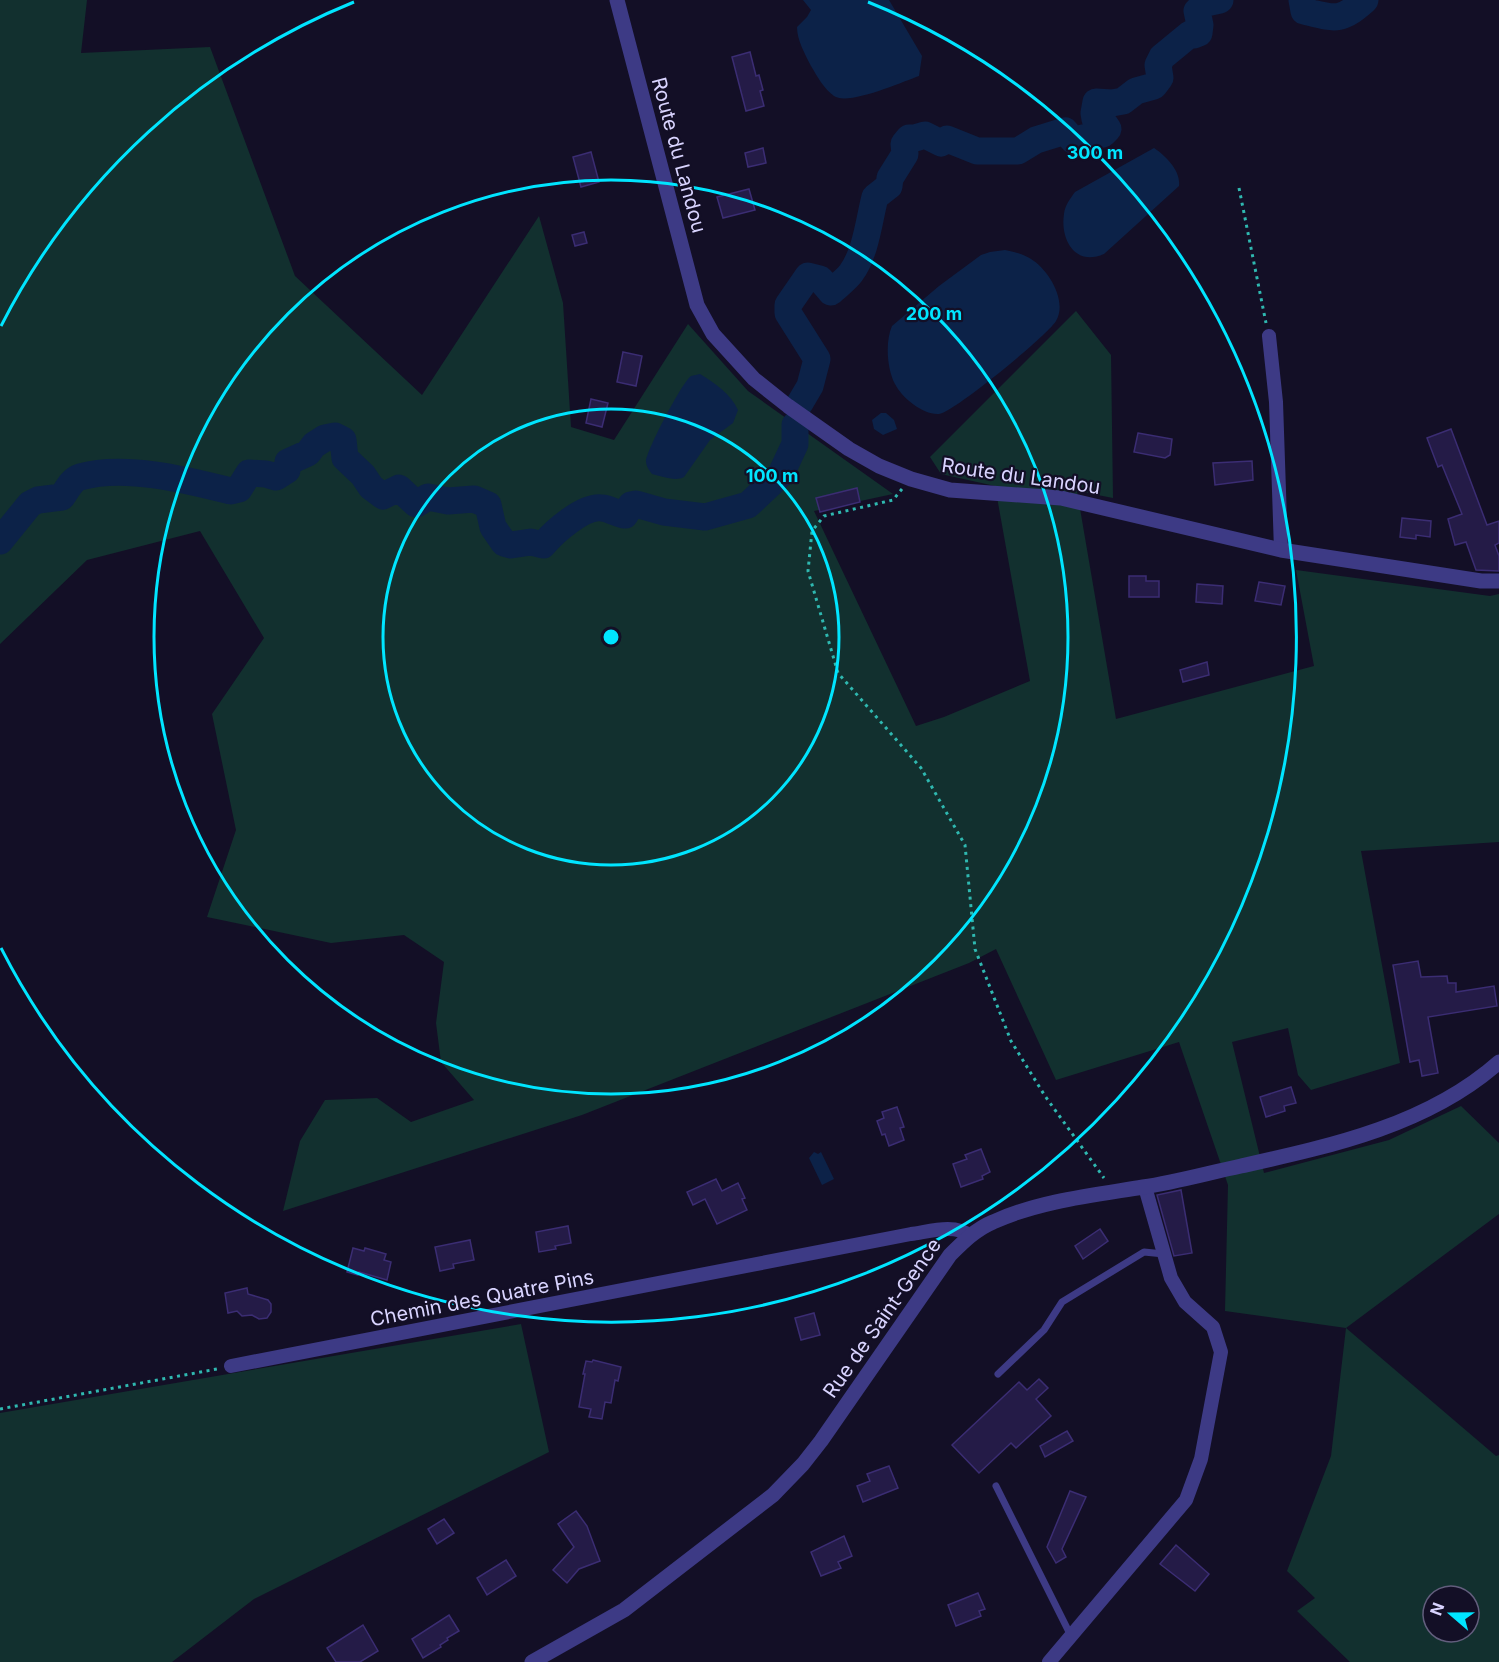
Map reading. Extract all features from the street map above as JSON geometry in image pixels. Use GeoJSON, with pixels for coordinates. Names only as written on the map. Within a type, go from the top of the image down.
{"type":"FeatureCollection","features":[{"type":"Feature","properties":{"kind":"street","name":"Route du Landou"},"geometry":{"type":"LineString","coordinates":[[617,0],[697,305],[713,334],[754,379],[849,449],[879,466],[911,479],[950,490],[1060,498],[1281,550],[1481,581],[1499,581]]}},
{"type":"Feature","properties":{"kind":"street"},"geometry":{"type":"LineString","coordinates":[[1269,336],[1276,402],[1281,550]]}},
{"type":"Feature","properties":{"kind":"street","name":"Rue de Saint-Gence"},"geometry":{"type":"LineString","coordinates":[[532,1662],[624,1610],[773,1495],[821,1442],[950,1255],[970,1236],[992,1222],[1021,1212],[1114,1191],[1145,1187],[1313,1150],[1418,1114],[1450,1098],[1499,1062]]}},
{"type":"Feature","properties":{"kind":"street"},"geometry":{"type":"LineString","coordinates":[[1049,1662],[1186,1500],[1201,1459],[1221,1352],[1213,1327],[1185,1302],[1171,1278],[1145,1187]]}},
{"type":"Feature","properties":{"kind":"street","name":"Chemin des Quatre Pins"},"geometry":{"type":"LineString","coordinates":[[231,1366],[911,1234],[947,1229],[966,1232],[970,1236]]}},
{"type":"Feature","properties":{"kind":"lane"},"geometry":{"type":"LineString","coordinates":[[998,1374],[1044,1330],[1062,1302],[1144,1252],[1164,1254]]}},
{"type":"Feature","properties":{"kind":"lane"},"geometry":{"type":"LineString","coordinates":[[996,1486],[1071,1636]]}},
{"type":"Feature","properties":{"kind":"path"},"geometry":{"type":"LineString","coordinates":[[1239,188],[1269,336]]}},
{"type":"Feature","properties":{"kind":"path"},"geometry":{"type":"LineString","coordinates":[[911,479],[893,500],[824,516],[812,531],[808,570],[838,673],[921,768],[965,845],[975,949],[1011,1041],[1045,1096],[1114,1191]]}},
{"type":"Feature","properties":{"kind":"path"},"geometry":{"type":"LineString","coordinates":[[0,1409],[231,1366]]}},
{"type":"Feature","properties":{"kind":"green space"},"geometry":{"type":"Polygon","coordinates":[[[0,0],[87,0],[81,53],[210,47],[295,276],[422,395],[539,216],[563,303],[571,427],[614,440],[688,324],[748,391],[893,494],[814,511],[916,726],[944,717],[1030,681],[995,486],[941,474],[930,457],[1076,311],[1111,355],[1113,498],[1077,491],[1116,719],[1314,666],[1296,570],[1490,596],[1499,594],[1499,842],[1361,851],[1400,1063],[1311,1090],[1298,1075],[1288,1028],[1232,1042],[1264,1173],[1389,1140],[1461,1106],[1499,1143],[1499,1214],[1346,1328],[1225,1311],[1228,1185],[1179,1042],[1056,1080],[996,949],[969,963],[582,1115],[283,1211],[300,1141],[325,1100],[377,1098],[411,1122],[474,1100],[441,1062],[436,1023],[444,962],[404,935],[331,943],[207,917],[236,830],[212,714],[264,638],[200,531],[87,560],[0,644],[0,0]]]}},
{"type":"Feature","properties":{"kind":"green space"},"geometry":{"type":"Polygon","coordinates":[[[521,1324],[549,1452],[254,1599],[172,1662],[0,1662],[0,1413],[521,1324]]]}},
{"type":"Feature","properties":{"kind":"green space"},"geometry":{"type":"Polygon","coordinates":[[[1346,1328],[1496,1456],[1499,1455],[1499,1662],[1350,1662],[1297,1611],[1315,1598],[1287,1571],[1331,1456],[1346,1328]]]}},
{"type":"Feature","properties":{"kind":"water"},"geometry":{"type":"Polygon","coordinates":[[[803,0],[889,0],[922,56],[919,76],[863,96],[841,98],[834,96],[818,78],[800,42],[797,27],[811,10],[803,0]]]}},
{"type":"Feature","properties":{"kind":"water"},"geometry":{"type":"Polygon","coordinates":[[[1154,148],[1175,169],[1179,186],[1104,254],[1085,257],[1078,254],[1067,241],[1063,223],[1065,208],[1075,192],[1154,148]]]}},
{"type":"Feature","properties":{"kind":"water"},"geometry":{"type":"Polygon","coordinates":[[[1005,250],[1031,259],[1050,278],[1060,304],[1056,321],[1000,372],[962,401],[939,414],[920,409],[903,395],[892,378],[888,347],[892,326],[939,286],[981,255],[1005,250]]]}},
{"type":"Feature","properties":{"kind":"water"},"geometry":{"type":"Polygon","coordinates":[[[700,374],[722,389],[735,404],[738,410],[733,423],[710,440],[684,477],[673,479],[652,474],[646,461],[658,431],[687,381],[691,376],[700,374]]]}},
{"type":"Feature","properties":{"kind":"water"},"geometry":{"type":"Polygon","coordinates":[[[881,413],[886,413],[894,420],[897,429],[883,435],[874,429],[872,420],[881,413]]]}},
{"type":"Feature","properties":{"kind":"water"},"geometry":{"type":"Polygon","coordinates":[[[814,1152],[818,1154],[821,1152],[834,1179],[822,1185],[809,1158],[814,1152]]]}},
{"type":"Feature","properties":{"kind":"building"},"geometry":{"type":"Polygon","coordinates":[[[750,52],[756,76],[759,75],[763,90],[760,91],[764,106],[746,111],[732,57],[750,52]]]}},
{"type":"Feature","properties":{"kind":"building"},"geometry":{"type":"Polygon","coordinates":[[[763,148],[766,163],[748,167],[745,153],[763,148]]]}},
{"type":"Feature","properties":{"kind":"building"},"geometry":{"type":"Polygon","coordinates":[[[591,152],[599,182],[581,187],[573,157],[591,152]]]}},
{"type":"Feature","properties":{"kind":"building"},"geometry":{"type":"Polygon","coordinates":[[[749,189],[755,210],[723,218],[717,197],[749,189]]]}},
{"type":"Feature","properties":{"kind":"building"},"geometry":{"type":"Polygon","coordinates":[[[584,232],[587,243],[575,246],[572,235],[584,232]]]}},
{"type":"Feature","properties":{"kind":"building"},"geometry":{"type":"Polygon","coordinates":[[[623,352],[642,356],[636,386],[617,382],[623,352]]]}},
{"type":"Feature","properties":{"kind":"building"},"geometry":{"type":"Polygon","coordinates":[[[591,399],[608,403],[602,427],[586,423],[591,399]]]}},
{"type":"Feature","properties":{"kind":"building"},"geometry":{"type":"Polygon","coordinates":[[[1451,429],[1487,525],[1499,521],[1499,543],[1495,545],[1499,556],[1499,571],[1476,570],[1466,542],[1455,545],[1448,519],[1462,514],[1442,465],[1438,467],[1427,438],[1451,429]]]}},
{"type":"Feature","properties":{"kind":"building"},"geometry":{"type":"Polygon","coordinates":[[[1138,433],[1172,439],[1170,455],[1165,458],[1134,452],[1138,433]]]}},
{"type":"Feature","properties":{"kind":"building"},"geometry":{"type":"Polygon","coordinates":[[[1252,461],[1253,480],[1215,485],[1213,463],[1252,461]]]}},
{"type":"Feature","properties":{"kind":"building"},"geometry":{"type":"Polygon","coordinates":[[[857,488],[860,502],[820,512],[816,498],[857,488]]]}},
{"type":"Feature","properties":{"kind":"building"},"geometry":{"type":"Polygon","coordinates":[[[1402,518],[1431,521],[1430,537],[1416,535],[1416,539],[1400,537],[1402,518]]]}},
{"type":"Feature","properties":{"kind":"building"},"geometry":{"type":"Polygon","coordinates":[[[1129,576],[1146,576],[1146,581],[1159,581],[1159,597],[1129,597],[1129,576]]]}},
{"type":"Feature","properties":{"kind":"building"},"geometry":{"type":"Polygon","coordinates":[[[1259,582],[1285,586],[1281,605],[1255,601],[1259,582]]]}},
{"type":"Feature","properties":{"kind":"building"},"geometry":{"type":"Polygon","coordinates":[[[1197,584],[1223,586],[1222,604],[1196,602],[1197,584]]]}},
{"type":"Feature","properties":{"kind":"building"},"geometry":{"type":"Polygon","coordinates":[[[1207,662],[1209,675],[1183,682],[1180,670],[1207,662]]]}},
{"type":"Feature","properties":{"kind":"building"},"geometry":{"type":"Polygon","coordinates":[[[1418,961],[1421,977],[1447,976],[1448,983],[1456,983],[1456,992],[1494,986],[1497,1006],[1428,1017],[1438,1073],[1422,1076],[1419,1060],[1410,1062],[1393,965],[1418,961]]]}},
{"type":"Feature","properties":{"kind":"building"},"geometry":{"type":"Polygon","coordinates":[[[1291,1087],[1296,1103],[1284,1106],[1285,1111],[1266,1117],[1260,1097],[1291,1087]]]}},
{"type":"Feature","properties":{"kind":"building"},"geometry":{"type":"Polygon","coordinates":[[[897,1107],[904,1127],[900,1128],[904,1140],[889,1146],[877,1121],[884,1118],[882,1112],[897,1107]]]}},
{"type":"Feature","properties":{"kind":"building"},"geometry":{"type":"Polygon","coordinates":[[[981,1149],[990,1172],[982,1176],[983,1179],[961,1187],[953,1164],[967,1159],[965,1155],[981,1149]]]}},
{"type":"Feature","properties":{"kind":"building"},"geometry":{"type":"Polygon","coordinates":[[[716,1179],[722,1191],[738,1183],[745,1198],[742,1199],[747,1210],[717,1224],[705,1199],[693,1205],[687,1192],[716,1179]]]}},
{"type":"Feature","properties":{"kind":"building"},"geometry":{"type":"Polygon","coordinates":[[[1181,1190],[1192,1253],[1174,1256],[1157,1195],[1181,1190]]]}},
{"type":"Feature","properties":{"kind":"building"},"geometry":{"type":"Polygon","coordinates":[[[568,1226],[571,1243],[539,1252],[536,1232],[568,1226]]]}},
{"type":"Feature","properties":{"kind":"building"},"geometry":{"type":"Polygon","coordinates":[[[1100,1229],[1108,1241],[1083,1259],[1075,1246],[1100,1229]]]}},
{"type":"Feature","properties":{"kind":"building"},"geometry":{"type":"Polygon","coordinates":[[[470,1240],[474,1260],[453,1264],[454,1268],[440,1271],[435,1247],[470,1240]]]}},
{"type":"Feature","properties":{"kind":"building"},"geometry":{"type":"Polygon","coordinates":[[[353,1248],[364,1251],[365,1248],[386,1254],[384,1260],[391,1262],[387,1280],[359,1272],[358,1275],[347,1272],[353,1248]]]}},
{"type":"Feature","properties":{"kind":"building"},"geometry":{"type":"Polygon","coordinates":[[[247,1288],[248,1294],[268,1300],[271,1304],[271,1312],[267,1318],[242,1316],[237,1311],[228,1313],[225,1293],[247,1288]]]}},
{"type":"Feature","properties":{"kind":"building"},"geometry":{"type":"Polygon","coordinates":[[[814,1313],[820,1335],[801,1340],[795,1318],[814,1313]]]}},
{"type":"Feature","properties":{"kind":"building"},"geometry":{"type":"Polygon","coordinates":[[[593,1360],[621,1367],[618,1381],[615,1380],[611,1403],[605,1402],[602,1419],[589,1417],[591,1409],[579,1407],[586,1361],[592,1362],[593,1360]]]}},
{"type":"Feature","properties":{"kind":"building"},"geometry":{"type":"Polygon","coordinates":[[[1039,1379],[1048,1388],[1036,1399],[1051,1416],[1016,1448],[1011,1443],[979,1473],[952,1445],[1019,1382],[1027,1390],[1039,1379]]]}},
{"type":"Feature","properties":{"kind":"building"},"geometry":{"type":"Polygon","coordinates":[[[1067,1431],[1073,1441],[1045,1457],[1040,1446],[1067,1431]]]}},
{"type":"Feature","properties":{"kind":"building"},"geometry":{"type":"Polygon","coordinates":[[[889,1466],[898,1488],[863,1502],[857,1486],[870,1481],[867,1474],[889,1466]]]}},
{"type":"Feature","properties":{"kind":"building"},"geometry":{"type":"Polygon","coordinates":[[[1070,1491],[1086,1497],[1062,1549],[1066,1557],[1056,1563],[1047,1547],[1070,1491]]]}},
{"type":"Feature","properties":{"kind":"building"},"geometry":{"type":"Polygon","coordinates":[[[576,1511],[587,1526],[600,1561],[579,1569],[567,1583],[553,1570],[574,1547],[558,1524],[576,1511]]]}},
{"type":"Feature","properties":{"kind":"building"},"geometry":{"type":"Polygon","coordinates":[[[444,1519],[454,1533],[437,1544],[428,1529],[444,1519]]]}},
{"type":"Feature","properties":{"kind":"building"},"geometry":{"type":"Polygon","coordinates":[[[844,1536],[852,1556],[838,1562],[841,1568],[821,1576],[811,1552],[844,1536]]]}},
{"type":"Feature","properties":{"kind":"building"},"geometry":{"type":"Polygon","coordinates":[[[1176,1545],[1209,1574],[1195,1591],[1160,1564],[1176,1545]]]}},
{"type":"Feature","properties":{"kind":"building"},"geometry":{"type":"Polygon","coordinates":[[[506,1560],[516,1576],[487,1595],[477,1578],[506,1560]]]}},
{"type":"Feature","properties":{"kind":"building"},"geometry":{"type":"Polygon","coordinates":[[[978,1593],[985,1609],[979,1611],[981,1616],[956,1626],[948,1605],[978,1593]]]}},
{"type":"Feature","properties":{"kind":"building"},"geometry":{"type":"Polygon","coordinates":[[[449,1615],[459,1631],[447,1638],[448,1640],[440,1645],[441,1647],[423,1658],[412,1639],[449,1615]]]}},
{"type":"Feature","properties":{"kind":"building"},"geometry":{"type":"Polygon","coordinates":[[[363,1625],[378,1651],[360,1662],[336,1662],[327,1648],[363,1625]]]}},
{"type":"Feature","properties":{"kind":"waterway"},"geometry":{"type":"LineString","coordinates":[[800,403],[810,386],[817,359],[788,313],[788,305],[808,276],[820,279],[831,292],[851,273],[864,246],[875,197],[889,186],[890,178],[905,154],[904,144],[909,138],[925,135],[941,143],[947,139],[977,151],[1018,151],[1036,140],[1065,131],[1073,140],[1103,134],[1108,129],[1104,123],[1095,119],[1096,102],[1123,101],[1136,91],[1154,86],[1160,78],[1158,65],[1162,57],[1190,34],[1199,33],[1197,11],[1206,3],[1220,0]]}},
{"type":"Feature","properties":{"kind":"waterway"},"geometry":{"type":"LineString","coordinates":[[1302,0],[1304,11],[1331,17],[1343,15],[1365,0]]}},
{"type":"Feature","properties":{"kind":"waterway"},"geometry":{"type":"LineString","coordinates":[[0,541],[30,504],[38,500],[62,497],[72,483],[80,477],[98,473],[136,473],[176,478],[231,491],[239,489],[249,473],[276,477],[287,470],[288,462],[308,453],[314,445],[325,438],[335,436],[343,440],[345,458],[363,475],[371,487],[383,496],[399,488],[416,504],[428,497],[448,501],[474,499],[488,505],[493,527],[504,543],[511,545],[531,542],[543,545],[570,520],[595,508],[625,515],[631,505],[636,504],[664,512],[705,517],[748,505],[781,474],[795,444],[795,425]]}}]}
